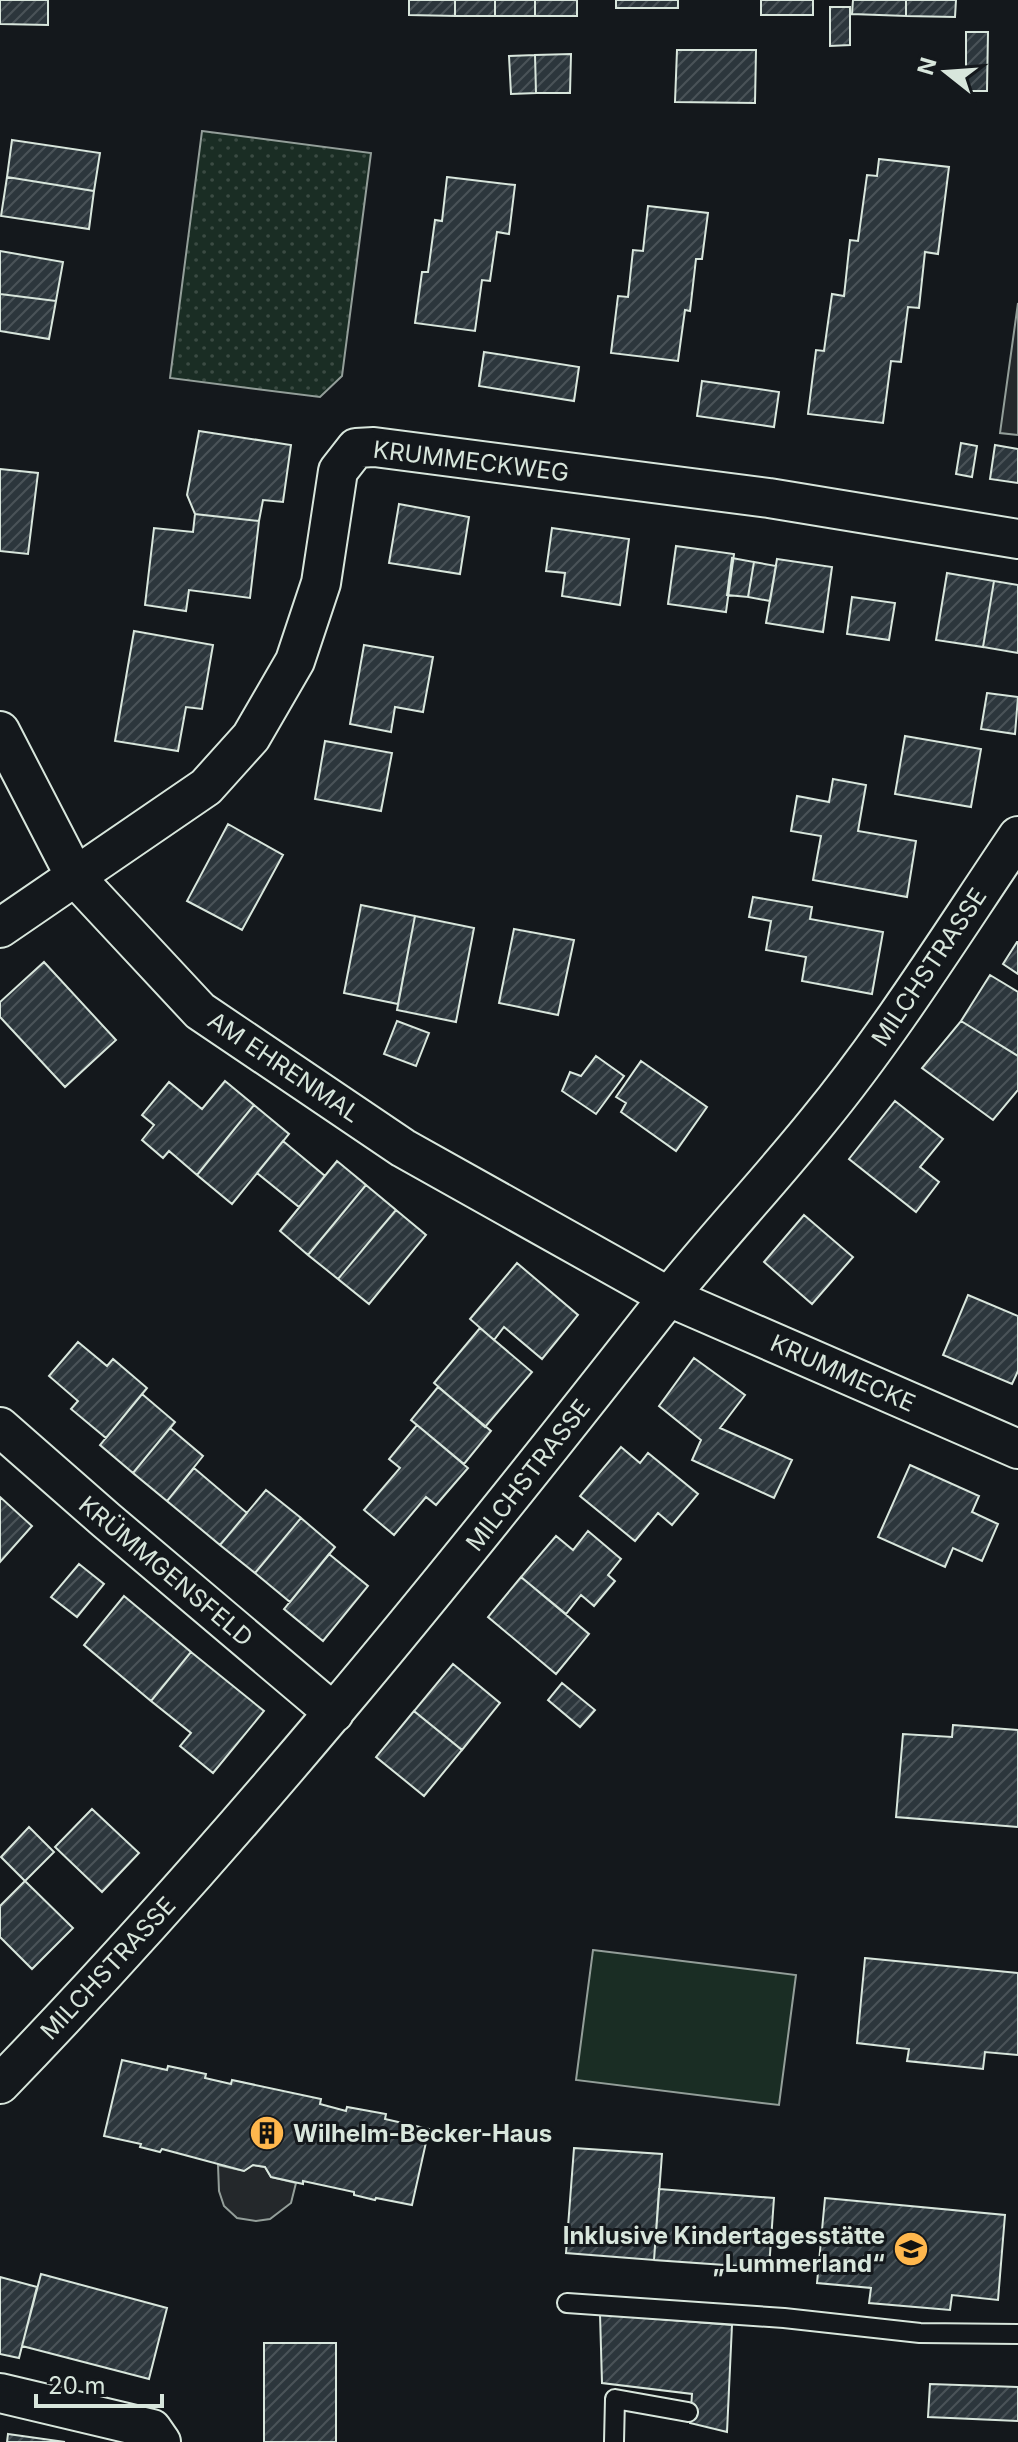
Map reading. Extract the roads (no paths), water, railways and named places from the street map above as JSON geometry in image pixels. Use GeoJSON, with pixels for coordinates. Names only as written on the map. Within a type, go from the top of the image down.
{"type":"FeatureCollection","features":[{"type":"Feature","properties":{"kind":"street","name":"KRUMMECKWEG"},"geometry":{"type":"LineString","coordinates":[[0,928],[206,787],[251,737],[295,661],[321,583],[338,471],[356,448],[386,449],[769,498],[1018,539]]}},
{"type":"Feature","properties":{"kind":"street","name":"AM EHRENMAL"},"geometry":{"type":"LineString","coordinates":[[0,731],[76,878],[200,1011],[403,1148],[669,1297]]}},
{"type":"Feature","properties":{"kind":"street","name":"MILCHSTRASSE"},"geometry":{"type":"LineString","coordinates":[[0,2084],[137,1940],[334,1713],[502,1509],[669,1297],[857,1071],[1018,836]]}},
{"type":"Feature","properties":{"kind":"street","name":"KRUMMECKE"},"geometry":{"type":"LineString","coordinates":[[669,1297],[1018,1449]]}},
{"type":"Feature","properties":{"kind":"street","name":"KRÜMMGENSFELD"},"geometry":{"type":"LineString","coordinates":[[0,1427],[334,1713]]}},
{"type":"Feature","properties":{"kind":"street"},"geometry":{"type":"LineString","coordinates":[[0,2393],[152,2429],[161,2442]]}},
{"type":"Feature","properties":{"kind":"lane"},"geometry":{"type":"LineString","coordinates":[[567,2303],[784,2318],[920,2333],[1018,2334]]}},
{"type":"Feature","properties":{"kind":"lane"},"geometry":{"type":"LineString","coordinates":[[614,2442],[615,2399],[688,2412]]}},
{"type":"Feature","properties":{"kind":"place","name":"Wilhelm-Becker-Haus"},"geometry":{"type":"Point","coordinates":[267,2133]}},
{"type":"Feature","properties":{"kind":"place","name":"Inklusive Kindertagesstätte „Lummerland“"},"geometry":{"type":"Point","coordinates":[911,2249]}}]}
